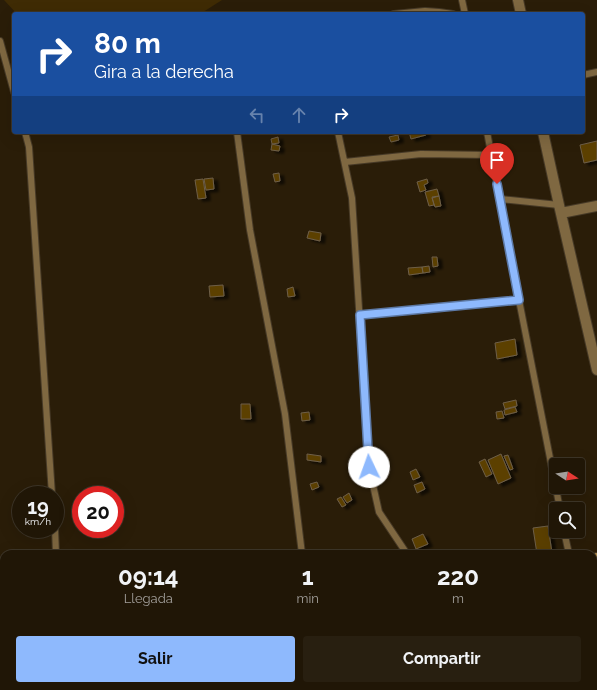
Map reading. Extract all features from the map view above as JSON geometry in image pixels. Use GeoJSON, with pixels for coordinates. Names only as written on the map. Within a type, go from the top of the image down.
{"type":"FeatureCollection","features":[{"type":"Feature","properties":{"kind":"street"},"geometry":{"type":"LineString","coordinates":[[518,0],[521,12]]}},
{"type":"Feature","properties":{"kind":"street"},"geometry":{"type":"LineString","coordinates":[[543,134],[597,370]]}},
{"type":"Feature","properties":{"kind":"street"},"geometry":{"type":"LineString","coordinates":[[560,209],[597,206]]}},
{"type":"Feature","properties":{"kind":"lane"},"geometry":{"type":"LineString","coordinates":[[462,0],[465,12]]}},
{"type":"Feature","properties":{"kind":"lane"},"geometry":{"type":"LineString","coordinates":[[410,12],[425,10],[440,12]]}},
{"type":"Feature","properties":{"kind":"lane"},"geometry":{"type":"LineString","coordinates":[[0,41],[12,85]]}},
{"type":"Feature","properties":{"kind":"lane"},"geometry":{"type":"LineString","coordinates":[[585,75],[597,72]]}},
{"type":"Feature","properties":{"kind":"lane"},"geometry":{"type":"LineString","coordinates":[[26,134],[29,148],[51,486]]}},
{"type":"Feature","properties":{"kind":"lane"},"geometry":{"type":"LineString","coordinates":[[237,134],[250,230],[285,414],[302,550]]}},
{"type":"Feature","properties":{"kind":"lane"},"geometry":{"type":"LineString","coordinates":[[338,134],[352,198],[369,467],[379,512],[404,550]]}},
{"type":"Feature","properties":{"kind":"lane"},"geometry":{"type":"LineString","coordinates":[[487,134],[559,502]]}},
{"type":"Feature","properties":{"kind":"lane"},"geometry":{"type":"LineString","coordinates":[[345,162],[421,154],[492,155]]}},
{"type":"Feature","properties":{"kind":"lane"},"geometry":{"type":"LineString","coordinates":[[500,199],[560,209]]}},
{"type":"Feature","properties":{"kind":"lane"},"geometry":{"type":"LineString","coordinates":[[360,315],[519,300]]}},
{"type":"Feature","properties":{"kind":"lane"},"geometry":{"type":"LineString","coordinates":[[55,538],[56,550]]}},
{"type":"Feature","properties":{"kind":"lane"},"geometry":{"type":"LineString","coordinates":[[566,538],[568,550]]}},
{"type":"Feature","properties":{"kind":"shaded area"},"geometry":{"type":"Polygon","coordinates":[[[4,0],[222,0],[203,12],[15,12],[4,0]]]}},
{"type":"Feature","properties":{"kind":"building"},"geometry":{"type":"Polygon","coordinates":[[[410,134],[426,135],[411,139],[410,134]]]}},
{"type":"Feature","properties":{"kind":"building"},"geometry":{"type":"Polygon","coordinates":[[[398,135],[399,140],[391,142],[389,137],[398,135]]]}},
{"type":"Feature","properties":{"kind":"building"},"geometry":{"type":"Polygon","coordinates":[[[278,137],[279,143],[272,144],[271,139],[278,137]]]}},
{"type":"Feature","properties":{"kind":"building"},"geometry":{"type":"Polygon","coordinates":[[[597,141],[597,160],[584,163],[580,145],[597,141]]]}},
{"type":"Feature","properties":{"kind":"building"},"geometry":{"type":"Polygon","coordinates":[[[272,144],[280,146],[279,151],[271,150],[272,144]]]}},
{"type":"Feature","properties":{"kind":"building"},"geometry":{"type":"Polygon","coordinates":[[[279,173],[280,181],[275,182],[273,174],[279,173]]]}},
{"type":"Feature","properties":{"kind":"building"},"geometry":{"type":"Polygon","coordinates":[[[213,178],[214,189],[206,190],[204,179],[213,178]]]}},
{"type":"Feature","properties":{"kind":"building"},"geometry":{"type":"Polygon","coordinates":[[[203,179],[206,198],[198,199],[195,180],[203,179]]]}},
{"type":"Feature","properties":{"kind":"building"},"geometry":{"type":"Polygon","coordinates":[[[427,179],[428,183],[424,185],[426,190],[420,192],[417,182],[427,179]]]}},
{"type":"Feature","properties":{"kind":"building"},"geometry":{"type":"Polygon","coordinates":[[[437,189],[439,196],[432,197],[434,205],[429,206],[425,192],[437,189]]]}},
{"type":"Feature","properties":{"kind":"building"},"geometry":{"type":"Polygon","coordinates":[[[439,196],[441,206],[435,207],[432,198],[439,196]]]}},
{"type":"Feature","properties":{"kind":"building"},"geometry":{"type":"Polygon","coordinates":[[[309,231],[321,233],[320,241],[307,238],[309,231]]]}},
{"type":"Feature","properties":{"kind":"building"},"geometry":{"type":"Polygon","coordinates":[[[432,257],[437,257],[438,266],[433,267],[432,257]]]}},
{"type":"Feature","properties":{"kind":"building"},"geometry":{"type":"Polygon","coordinates":[[[429,266],[430,272],[423,273],[422,267],[429,266]]]}},
{"type":"Feature","properties":{"kind":"building"},"geometry":{"type":"Polygon","coordinates":[[[422,267],[423,273],[409,275],[408,268],[422,267]]]}},
{"type":"Feature","properties":{"kind":"building"},"geometry":{"type":"Polygon","coordinates":[[[223,285],[224,296],[210,297],[209,286],[223,285]]]}},
{"type":"Feature","properties":{"kind":"building"},"geometry":{"type":"Polygon","coordinates":[[[293,287],[295,296],[288,297],[287,289],[293,287]]]}},
{"type":"Feature","properties":{"kind":"building"},"geometry":{"type":"Polygon","coordinates":[[[515,339],[517,355],[497,359],[495,343],[515,339]]]}},
{"type":"Feature","properties":{"kind":"building"},"geometry":{"type":"Polygon","coordinates":[[[516,400],[517,406],[505,409],[503,403],[516,400]]]}},
{"type":"Feature","properties":{"kind":"building"},"geometry":{"type":"Polygon","coordinates":[[[241,404],[250,404],[251,419],[241,419],[241,404]]]}},
{"type":"Feature","properties":{"kind":"building"},"geometry":{"type":"Polygon","coordinates":[[[515,407],[517,412],[505,415],[504,410],[515,407]]]}},
{"type":"Feature","properties":{"kind":"building"},"geometry":{"type":"Polygon","coordinates":[[[502,411],[504,418],[497,419],[496,412],[502,411]]]}},
{"type":"Feature","properties":{"kind":"building"},"geometry":{"type":"Polygon","coordinates":[[[309,412],[310,420],[302,421],[301,413],[309,412]]]}},
{"type":"Feature","properties":{"kind":"building"},"geometry":{"type":"Polygon","coordinates":[[[307,454],[321,456],[321,462],[307,460],[307,454]]]}},
{"type":"Feature","properties":{"kind":"building"},"geometry":{"type":"Polygon","coordinates":[[[501,454],[511,478],[498,484],[488,460],[501,454]]]}},
{"type":"Feature","properties":{"kind":"building"},"geometry":{"type":"Polygon","coordinates":[[[508,455],[513,469],[510,470],[504,456],[508,455]]]}},
{"type":"Feature","properties":{"kind":"building"},"geometry":{"type":"Polygon","coordinates":[[[485,459],[492,474],[486,477],[479,462],[485,459]]]}},
{"type":"Feature","properties":{"kind":"building"},"geometry":{"type":"Polygon","coordinates":[[[416,469],[420,477],[413,480],[410,472],[416,469]]]}},
{"type":"Feature","properties":{"kind":"building"},"geometry":{"type":"Polygon","coordinates":[[[317,482],[319,487],[312,490],[310,484],[317,482]]]}},
{"type":"Feature","properties":{"kind":"building"},"geometry":{"type":"Polygon","coordinates":[[[422,482],[425,489],[417,493],[414,485],[422,482]]]}},
{"type":"Feature","properties":{"kind":"building"},"geometry":{"type":"Polygon","coordinates":[[[349,493],[352,500],[347,503],[343,497],[349,493]]]}},
{"type":"Feature","properties":{"kind":"building"},"geometry":{"type":"Polygon","coordinates":[[[341,497],[346,505],[342,507],[337,499],[341,497]]]}},
{"type":"Feature","properties":{"kind":"building"},"geometry":{"type":"Polygon","coordinates":[[[548,526],[552,550],[536,550],[533,528],[548,526]]]}},
{"type":"Feature","properties":{"kind":"building"},"geometry":{"type":"Polygon","coordinates":[[[423,534],[428,544],[416,549],[412,539],[423,534]]]}},
{"type":"Feature","properties":{"kind":"route"},"geometry":{"type":"LineString","coordinates":[[369,467],[360,315],[519,300],[497,184]]}}]}
